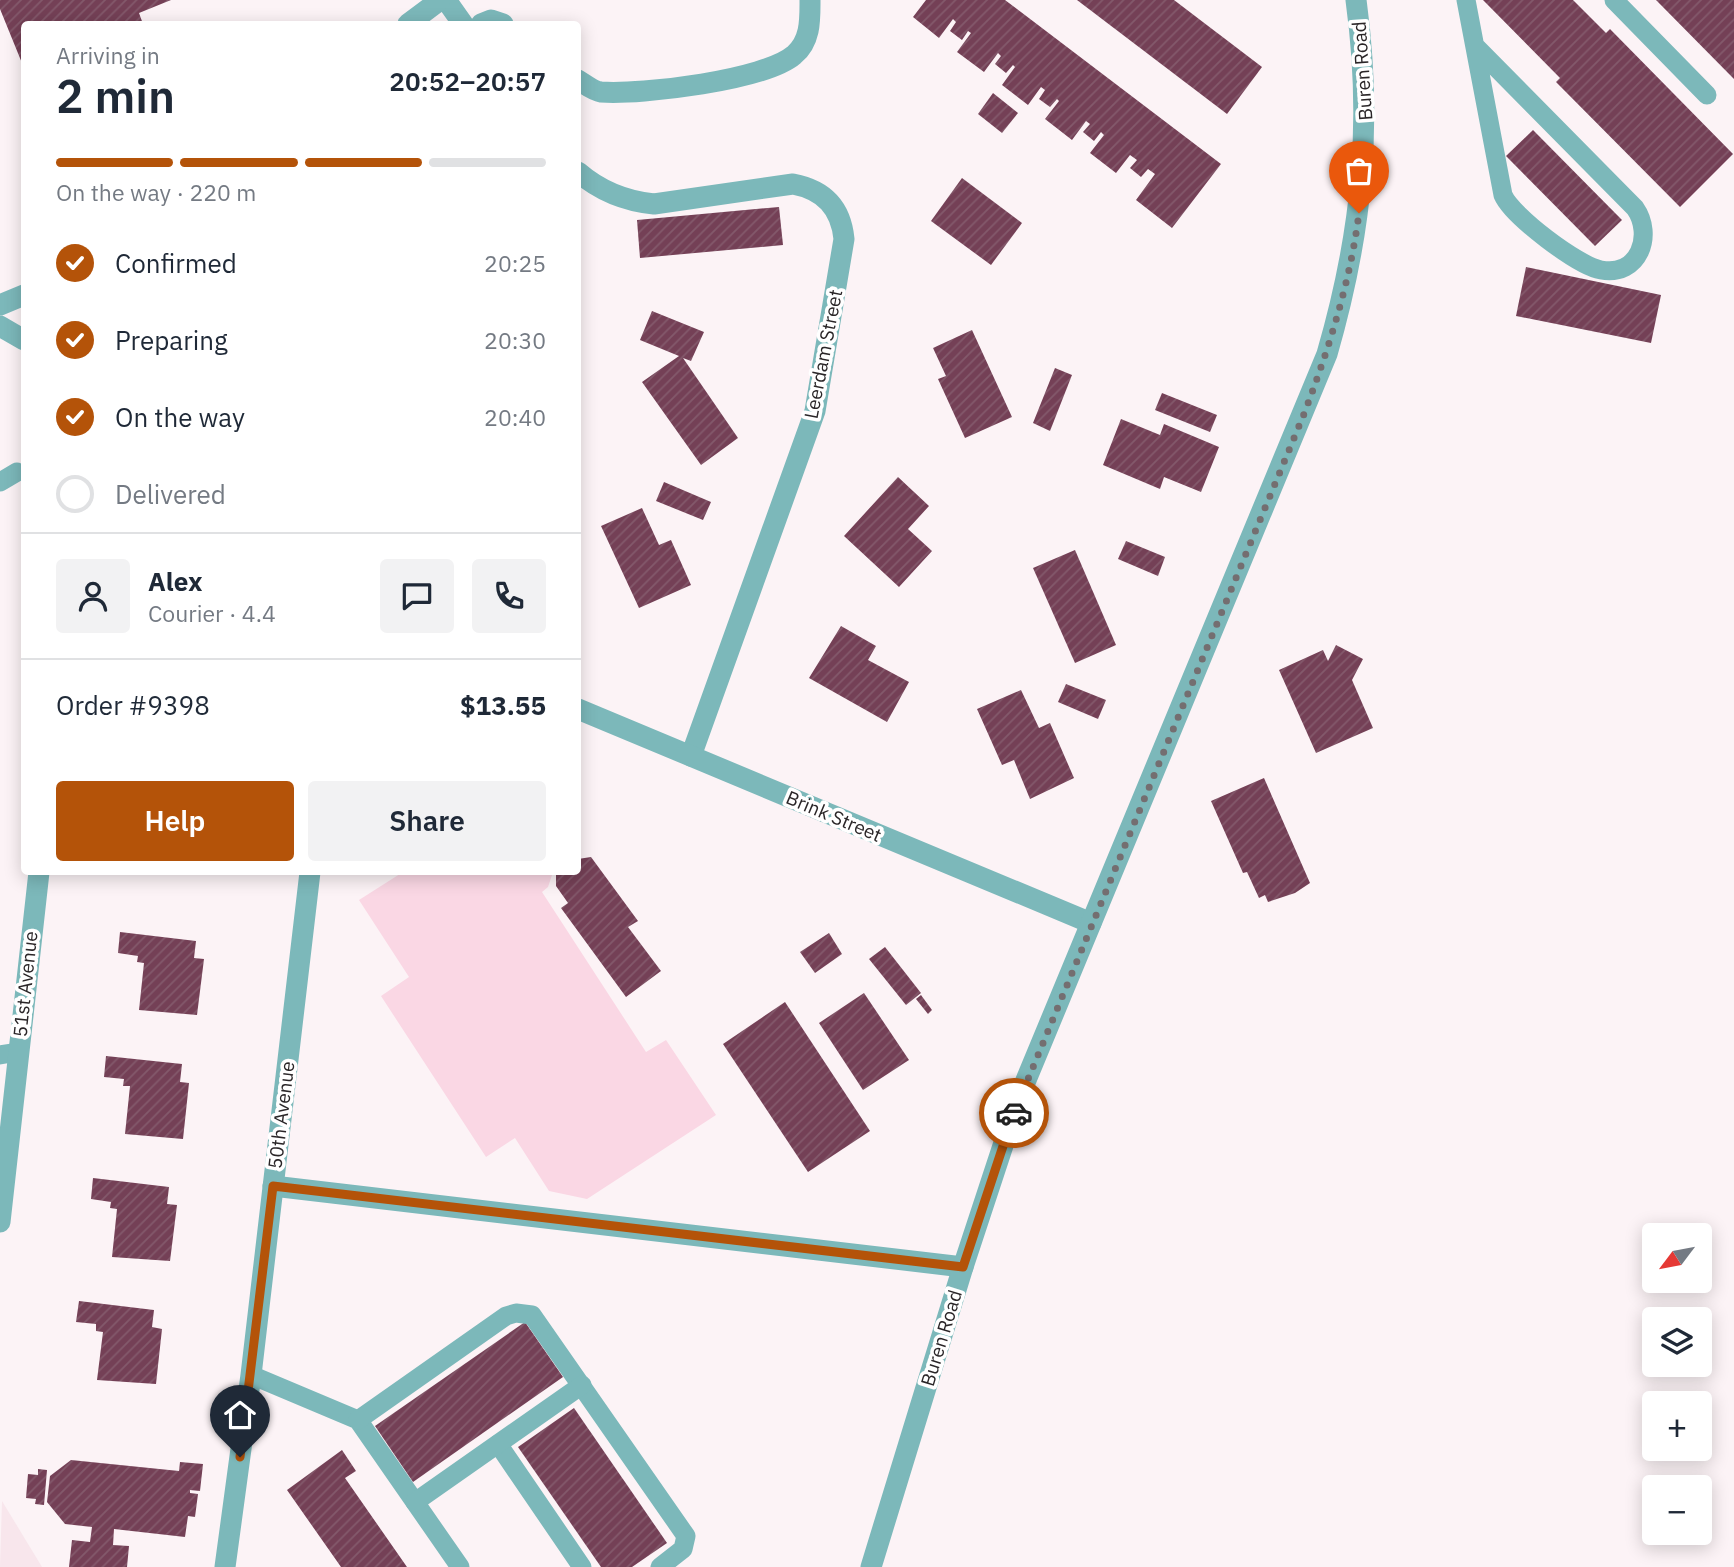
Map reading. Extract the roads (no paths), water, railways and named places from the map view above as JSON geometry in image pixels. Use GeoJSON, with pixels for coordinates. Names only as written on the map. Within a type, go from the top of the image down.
{"type":"FeatureCollection","features":[{"type":"Feature","properties":{"kind":"street"},"geometry":{"type":"LineString","coordinates":[[412,21],[440,0]]}},
{"type":"Feature","properties":{"kind":"street"},"geometry":{"type":"LineString","coordinates":[[446,0],[461,21]]}},
{"type":"Feature","properties":{"kind":"street"},"geometry":{"type":"LineString","coordinates":[[581,82],[598,92],[676,88],[775,68],[797,53],[810,27],[810,0]]}},
{"type":"Feature","properties":{"kind":"street","name":"Buren Road"},"geometry":{"type":"LineString","coordinates":[[871,1567],[963,1267],[1019,1097],[1327,354],[1345,292],[1362,186],[1365,99],[1356,0]]}},
{"type":"Feature","properties":{"kind":"street","name":"Leerdam Street"},"geometry":{"type":"LineString","coordinates":[[581,174],[611,194],[654,204],[793,184],[806,187],[829,201],[842,225],[844,240],[815,411],[691,756]]}},
{"type":"Feature","properties":{"kind":"street"},"geometry":{"type":"LineString","coordinates":[[0,305],[21,296]]}},
{"type":"Feature","properties":{"kind":"street"},"geometry":{"type":"LineString","coordinates":[[0,326],[21,338]]}},
{"type":"Feature","properties":{"kind":"street","name":"Brink Street"},"geometry":{"type":"LineString","coordinates":[[581,710],[1091,923]]}},
{"type":"Feature","properties":{"kind":"street","name":"51st Avenue"},"geometry":{"type":"LineString","coordinates":[[0,1222],[9,1053],[39,875]]}},
{"type":"Feature","properties":{"kind":"street","name":"50th Avenue"},"geometry":{"type":"LineString","coordinates":[[225,1567],[251,1375],[310,875]]}},
{"type":"Feature","properties":{"kind":"street"},"geometry":{"type":"LineString","coordinates":[[273,1186],[963,1267]]}},
{"type":"Feature","properties":{"kind":"lane"},"geometry":{"type":"LineString","coordinates":[[1466,0],[1503,195],[1507,206],[1525,223],[1590,267],[1610,271],[1629,265],[1645,240],[1642,218],[1635,208],[1475,46]]}},
{"type":"Feature","properties":{"kind":"lane"},"geometry":{"type":"LineString","coordinates":[[1614,0],[1707,94]]}},
{"type":"Feature","properties":{"kind":"lane"},"geometry":{"type":"LineString","coordinates":[[358,1419],[516,1312],[524,1312],[538,1321],[686,1536],[683,1549],[660,1567]]}},
{"type":"Feature","properties":{"kind":"lane"},"geometry":{"type":"LineString","coordinates":[[251,1375],[358,1419],[460,1567]]}},
{"type":"Feature","properties":{"kind":"lane"},"geometry":{"type":"LineString","coordinates":[[415,1502],[582,1385]]}},
{"type":"Feature","properties":{"kind":"lane"},"geometry":{"type":"LineString","coordinates":[[498,1444],[582,1567]]}}]}
